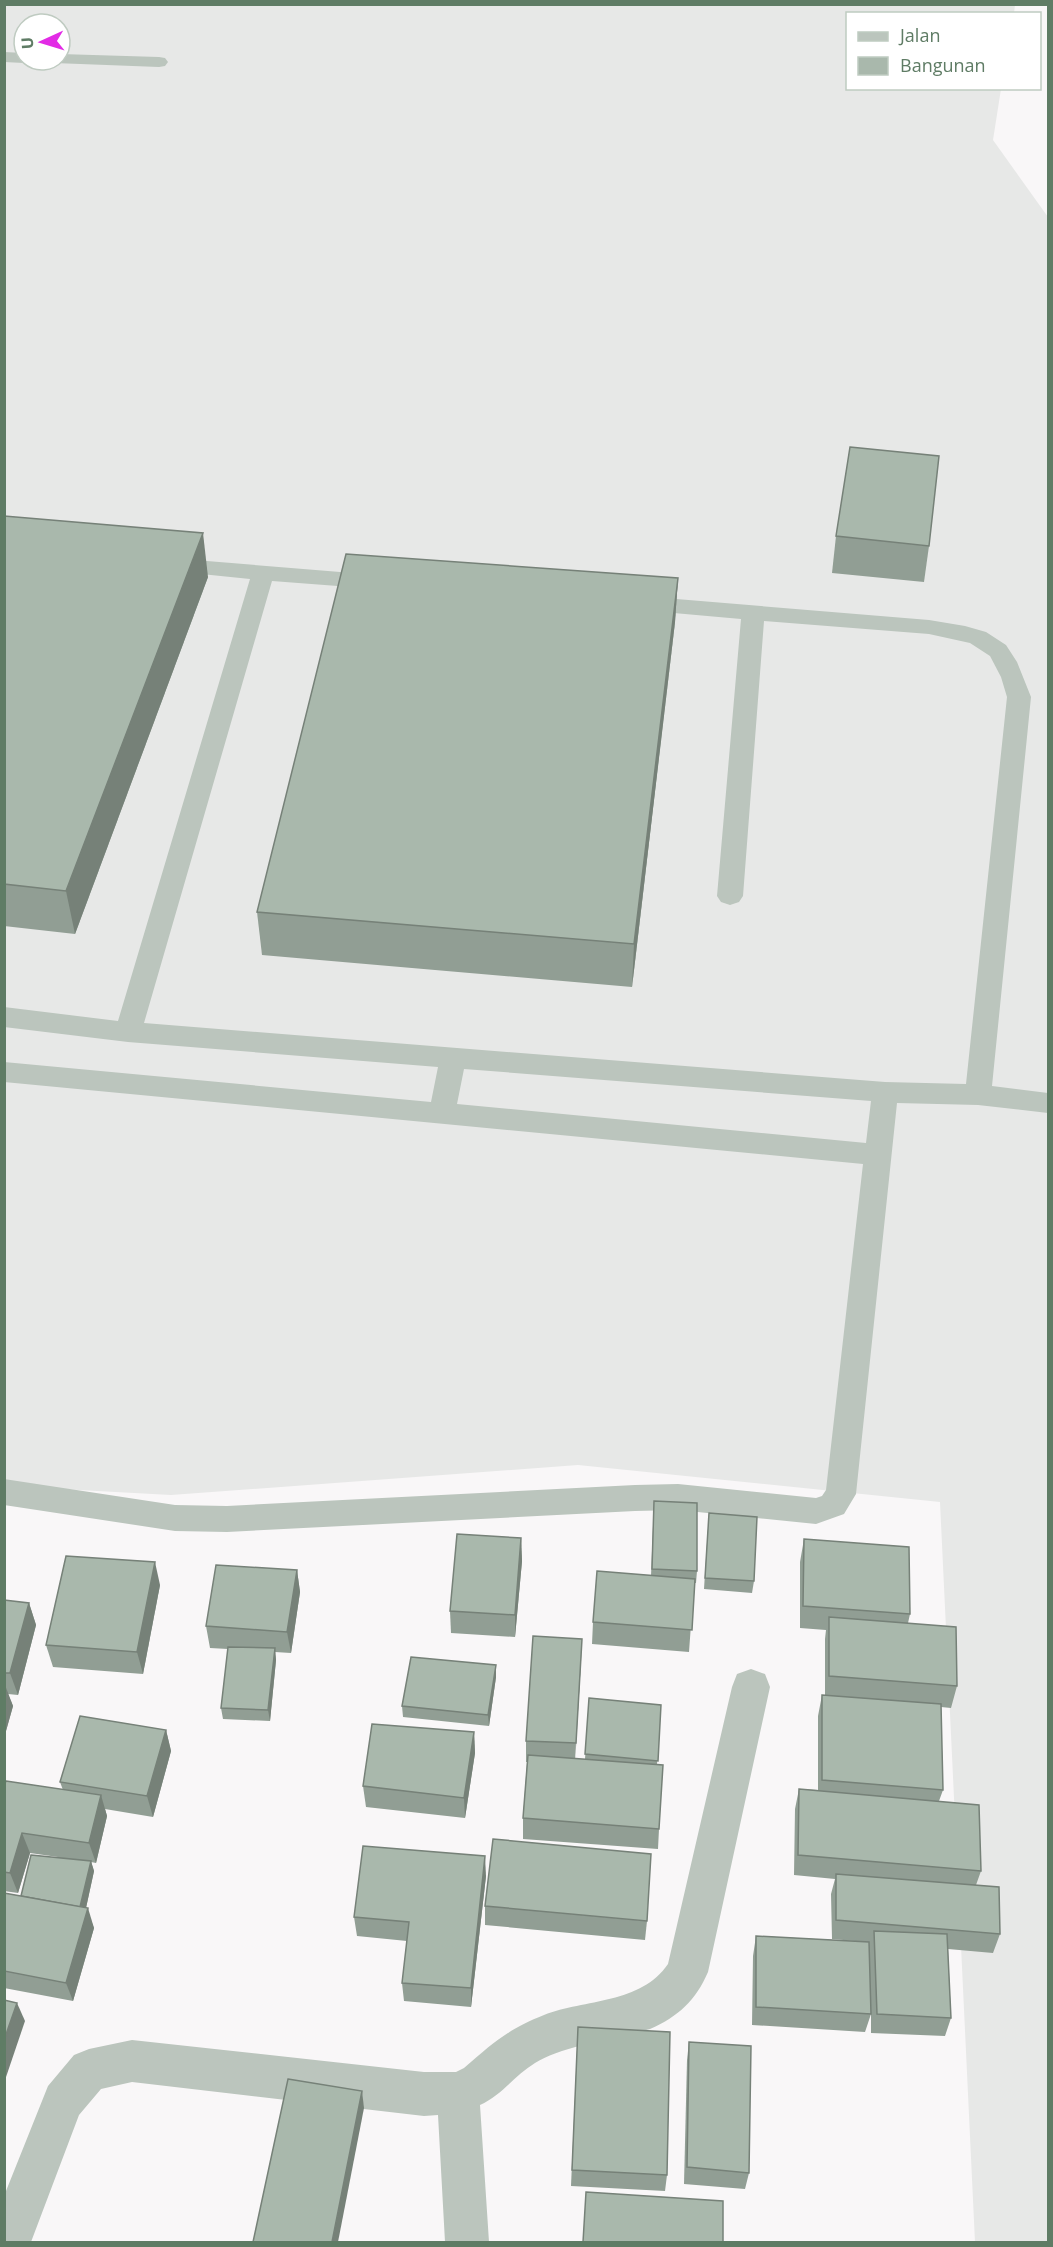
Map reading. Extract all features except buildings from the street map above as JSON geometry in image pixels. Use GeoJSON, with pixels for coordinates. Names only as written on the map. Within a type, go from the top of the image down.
{"type":"FeatureCollection","features":[{"type":"Feature","properties":{"kind":"street"},"geometry":{"type":"LineString","coordinates":[[9,2242],[63,2101],[89,2070],[132,2061],[424,2094],[458,2092],[479,2083],[519,2048],[571,2028],[650,2008],[675,1990],[687,1972],[751,1687]]}},
{"type":"Feature","properties":{"kind":"street"},"geometry":{"type":"LineString","coordinates":[[458,2092],[467,2242]]}},
{"type":"Feature","properties":{"kind":"lane"},"geometry":{"type":"LineString","coordinates":[[72,59],[159,62]]}},
{"type":"Feature","properties":{"kind":"lane"},"geometry":{"type":"LineString","coordinates":[[145,563],[403,584]]}},
{"type":"Feature","properties":{"kind":"lane"},"geometry":{"type":"LineString","coordinates":[[128,1032],[263,572]]}},
{"type":"Feature","properties":{"kind":"lane"},"geometry":{"type":"LineString","coordinates":[[613,601],[929,627],[971,634],[997,647],[1011,670],[1019,697],[978,1095]]}},
{"type":"Feature","properties":{"kind":"lane"},"geometry":{"type":"LineString","coordinates":[[730,896],[753,612]]}},
{"type":"Feature","properties":{"kind":"lane"},"geometry":{"type":"LineString","coordinates":[[4,1017],[128,1032],[885,1092],[978,1095],[1048,1103]]}},
{"type":"Feature","properties":{"kind":"lane"},"geometry":{"type":"LineString","coordinates":[[442,1113],[453,1058]]}},
{"type":"Feature","properties":{"kind":"lane"},"geometry":{"type":"LineString","coordinates":[[4,1072],[878,1155]]}},
{"type":"Feature","properties":{"kind":"lane"},"geometry":{"type":"LineString","coordinates":[[4,1492],[175,1518],[217,1519],[678,1497],[816,1511],[833,1505],[841,1494],[885,1092]]}},
{"type":"Feature","properties":{"kind":"shaded area"},"geometry":{"type":"Polygon","coordinates":[[[4,5],[1015,5],[1014,12],[846,12],[846,90],[1001,90],[993,140],[1048,217],[1048,2242],[975,2242],[940,1502],[578,1465],[171,1495],[5,1486],[4,5]]]}}]}
